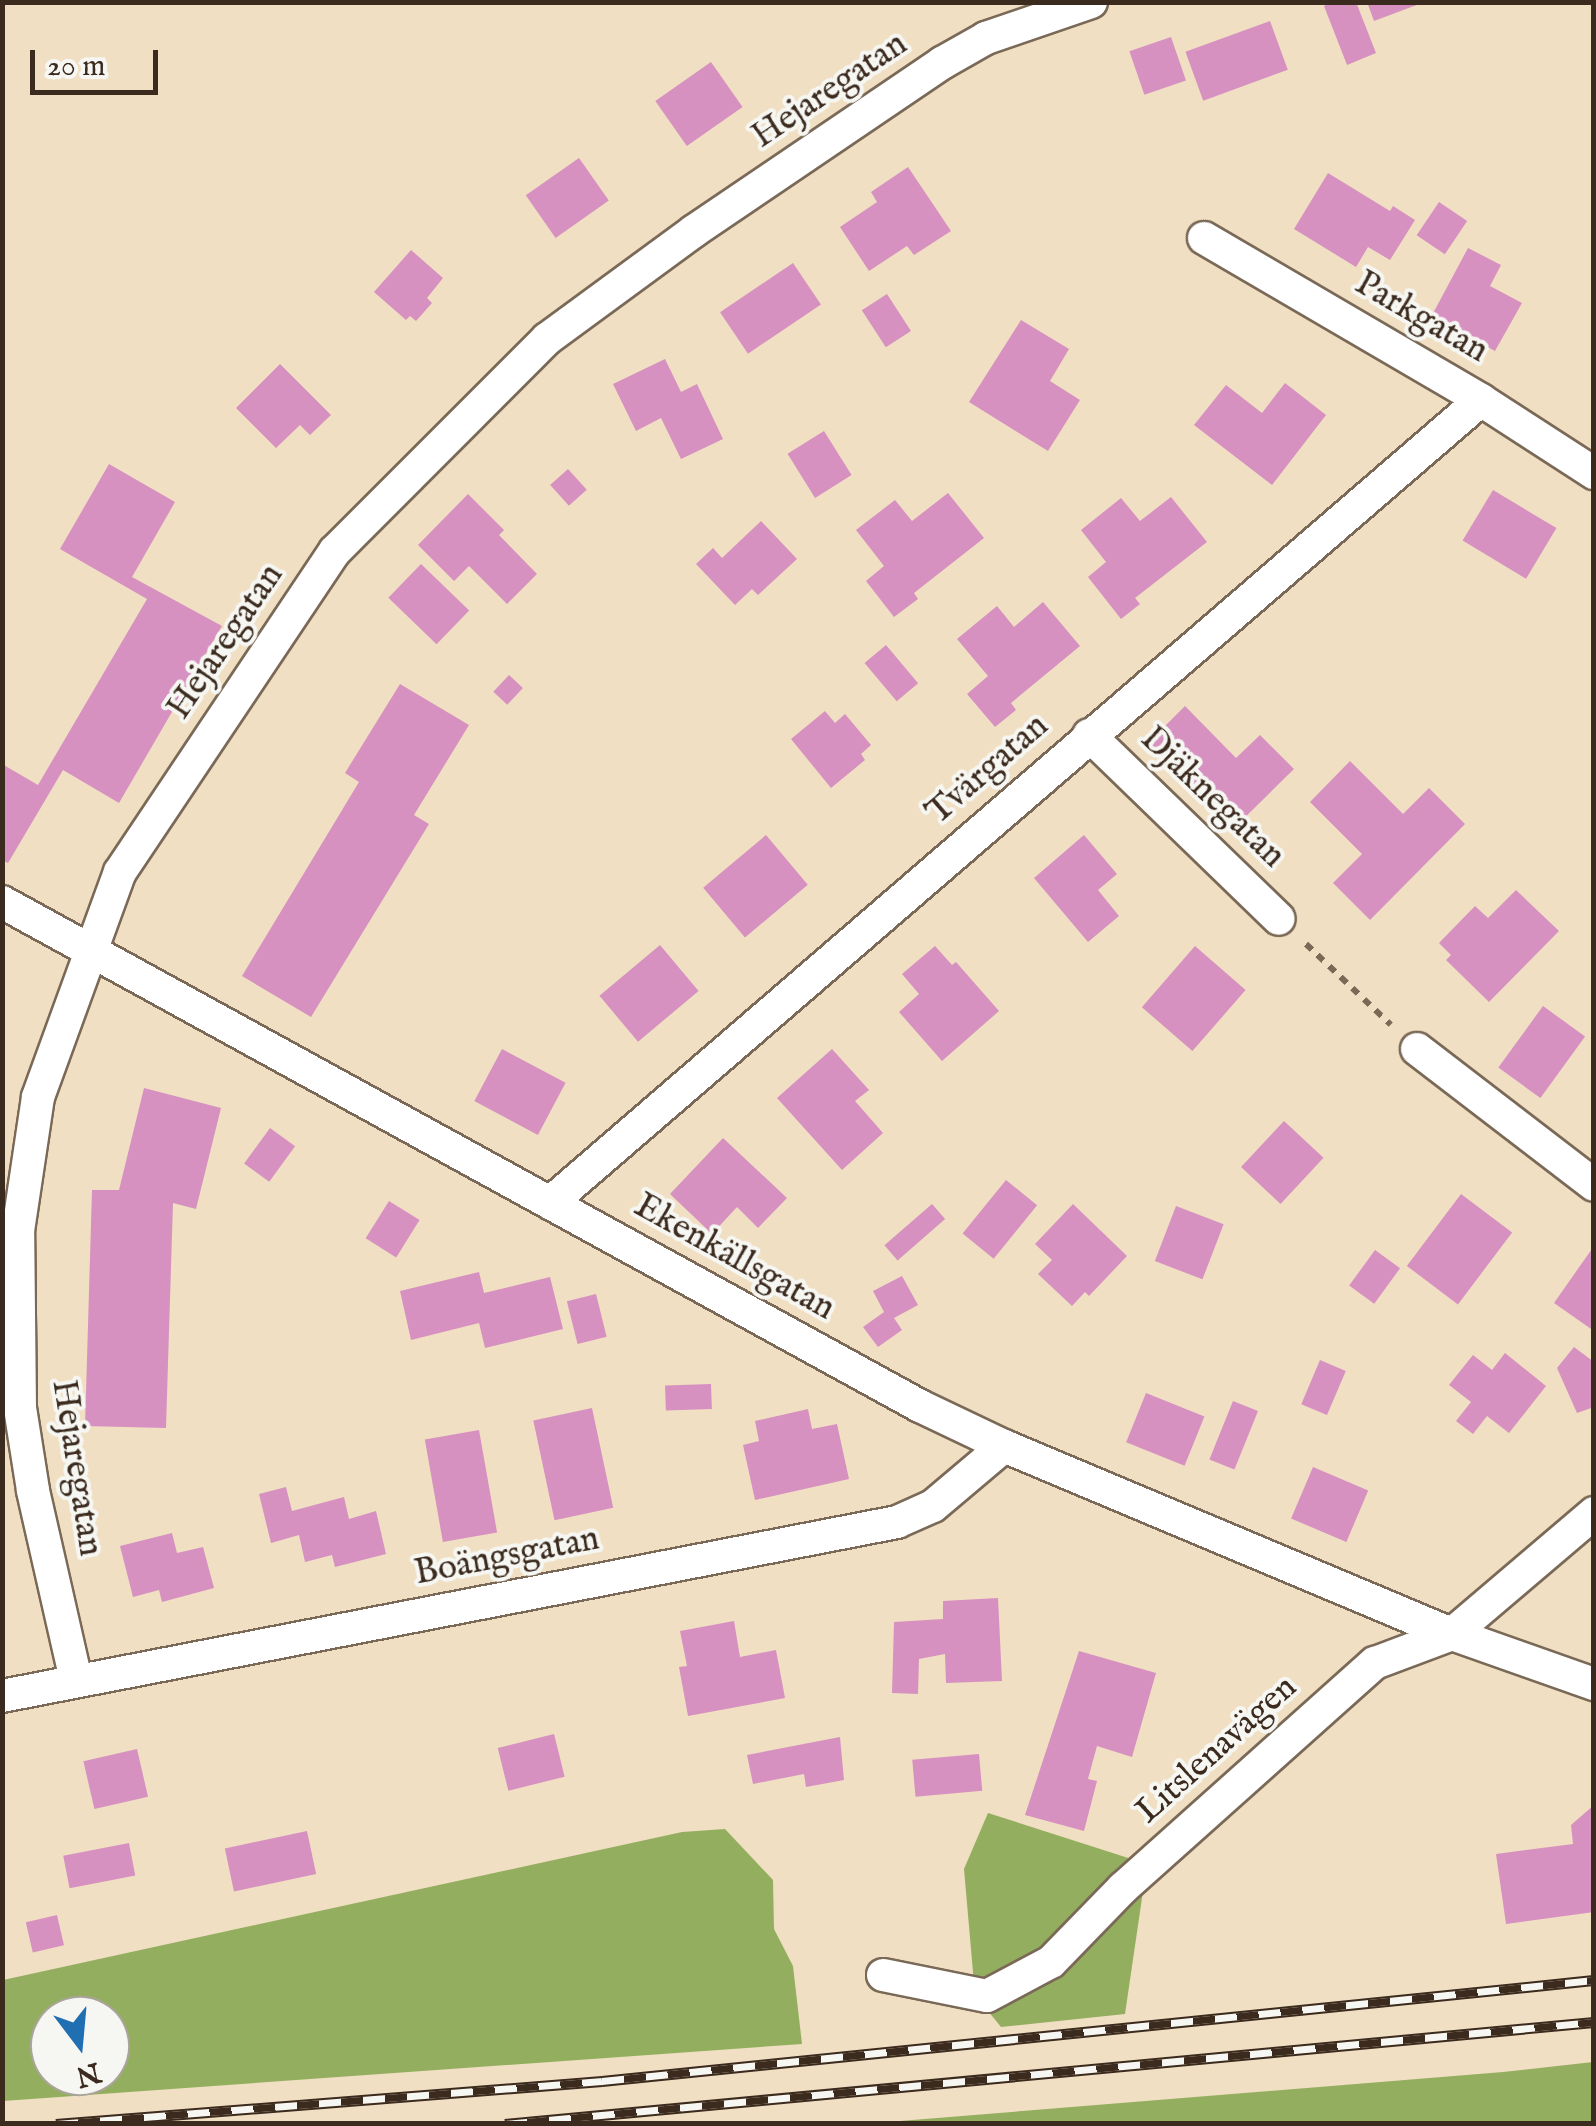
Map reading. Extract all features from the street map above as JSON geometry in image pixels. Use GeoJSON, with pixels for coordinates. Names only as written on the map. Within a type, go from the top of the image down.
{"type":"FeatureCollection","features":[{"type":"Feature","properties":{"kind":"street","name":"Hejaregatan"},"geometry":{"type":"LineString","coordinates":[[76,1680],[33,1490],[20,1408],[18,1231],[25,1161],[38,1097],[120,872],[335,551],[547,339],[694,232],[942,63],[986,38],[1091,2]]}},
{"type":"Feature","properties":{"kind":"street","name":"Parkgatan"},"geometry":{"type":"LineString","coordinates":[[1204,238],[1481,400],[1594,473]]}},
{"type":"Feature","properties":{"kind":"street","name":"Tvärgatan"},"geometry":{"type":"LineString","coordinates":[[550,1204],[1481,400]]}},
{"type":"Feature","properties":{"kind":"street","name":"Djäknegatan"},"geometry":{"type":"LineString","coordinates":[[1089,735],[1279,919]]}},
{"type":"Feature","properties":{"kind":"street","name":"Ekenkällsgatan"},"geometry":{"type":"LineString","coordinates":[[2,902],[920,1406],[1004,1446],[1452,1634],[1594,1684]]}},
{"type":"Feature","properties":{"kind":"street"},"geometry":{"type":"LineString","coordinates":[[1417,1049],[1594,1185]]}},
{"type":"Feature","properties":{"kind":"street","name":"Boängsgatan"},"geometry":{"type":"LineString","coordinates":[[2,1696],[898,1522],[934,1506],[1004,1446]]}},
{"type":"Feature","properties":{"kind":"street","name":"Litslenavägen"},"geometry":{"type":"LineString","coordinates":[[883,1976],[987,1996],[1051,1962],[1123,1888],[1375,1663],[1452,1634],[1594,1512]]}},
{"type":"Feature","properties":{"kind":"path"},"geometry":{"type":"LineString","coordinates":[[1279,919],[1417,1049]]}},
{"type":"Feature","properties":{"kind":"green space"},"geometry":{"type":"Polygon","coordinates":[[[988,1813],[1147,1864],[1125,2014],[1001,2027],[975,1995],[964,1869],[988,1813]]]}},
{"type":"Feature","properties":{"kind":"green space"},"geometry":{"type":"Polygon","coordinates":[[[725,1829],[773,1880],[774,1929],[793,1966],[802,2044],[130,2092],[130,1996],[30,1996],[30,2096],[73,2096],[3,2101],[3,1980],[682,1832],[725,1829]]]}},
{"type":"Feature","properties":{"kind":"green space"},"geometry":{"type":"Polygon","coordinates":[[[1593,2062],[1593,2123],[875,2123],[1503,2072],[1593,2062]]]}},
{"type":"Feature","properties":{"kind":"building"},"geometry":{"type":"Polygon","coordinates":[[[1356,2],[1376,53],[1347,65],[1324,6],[1356,2]]]}},
{"type":"Feature","properties":{"kind":"building"},"geometry":{"type":"Polygon","coordinates":[[[1367,2],[1422,2],[1422,3],[1374,21],[1367,2]]]}},
{"type":"Feature","properties":{"kind":"building"},"geometry":{"type":"Polygon","coordinates":[[[1270,21],[1288,70],[1203,101],[1185,52],[1270,21]]]}},
{"type":"Feature","properties":{"kind":"building"},"geometry":{"type":"Polygon","coordinates":[[[1171,37],[1186,80],[1144,95],[1129,51],[1171,37]]]}},
{"type":"Feature","properties":{"kind":"building"},"geometry":{"type":"Polygon","coordinates":[[[711,62],[743,107],[687,146],[655,101],[711,62]]]}},
{"type":"Feature","properties":{"kind":"building"},"geometry":{"type":"Polygon","coordinates":[[[579,158],[609,201],[556,238],[526,195],[579,158]]]}},
{"type":"Feature","properties":{"kind":"building"},"geometry":{"type":"Polygon","coordinates":[[[908,167],[951,231],[914,255],[907,246],[869,271],[840,227],[877,202],[871,192],[908,167]]]}},
{"type":"Feature","properties":{"kind":"building"},"geometry":{"type":"Polygon","coordinates":[[[1328,173],[1390,211],[1393,206],[1415,220],[1390,260],[1368,247],[1356,267],[1294,229],[1328,173]]]}},
{"type":"Feature","properties":{"kind":"building"},"geometry":{"type":"Polygon","coordinates":[[[1439,202],[1467,221],[1445,254],[1417,235],[1439,202]]]}},
{"type":"Feature","properties":{"kind":"building"},"geometry":{"type":"Polygon","coordinates":[[[1468,248],[1501,265],[1490,286],[1522,303],[1495,351],[1431,317],[1468,248]]]}},
{"type":"Feature","properties":{"kind":"building"},"geometry":{"type":"Polygon","coordinates":[[[411,250],[443,278],[427,298],[432,303],[416,321],[410,316],[406,320],[374,292],[411,250]]]}},
{"type":"Feature","properties":{"kind":"building"},"geometry":{"type":"Polygon","coordinates":[[[793,263],[821,304],[748,354],[720,312],[793,263]]]}},
{"type":"Feature","properties":{"kind":"building"},"geometry":{"type":"Polygon","coordinates":[[[887,294],[911,331],[886,347],[862,310],[887,294]]]}},
{"type":"Feature","properties":{"kind":"building"},"geometry":{"type":"Polygon","coordinates":[[[1021,320],[1069,349],[1050,381],[1080,400],[1048,451],[969,402],[1021,320]]]}},
{"type":"Feature","properties":{"kind":"building"},"geometry":{"type":"Polygon","coordinates":[[[665,359],[681,392],[697,384],[723,439],[681,459],[661,418],[636,431],[613,384],[665,359]]]}},
{"type":"Feature","properties":{"kind":"building"},"geometry":{"type":"Polygon","coordinates":[[[280,364],[331,415],[310,435],[300,425],[276,448],[236,408],[280,364]]]}},
{"type":"Feature","properties":{"kind":"building"},"geometry":{"type":"Polygon","coordinates":[[[1285,383],[1326,415],[1272,485],[1194,425],[1226,385],[1262,413],[1285,383]]]}},
{"type":"Feature","properties":{"kind":"building"},"geometry":{"type":"Polygon","coordinates":[[[824,431],[852,475],[815,498],[788,454],[824,431]]]}},
{"type":"Feature","properties":{"kind":"building"},"geometry":{"type":"Polygon","coordinates":[[[109,464],[175,502],[132,577],[222,626],[119,803],[63,770],[8,863],[2,860],[2,764],[38,785],[147,599],[60,549],[109,464]]]}},
{"type":"Feature","properties":{"kind":"building"},"geometry":{"type":"Polygon","coordinates":[[[568,469],[587,490],[569,506],[550,485],[568,469]]]}},
{"type":"Feature","properties":{"kind":"building"},"geometry":{"type":"Polygon","coordinates":[[[1493,490],[1556,528],[1526,579],[1463,541],[1493,490]]]}},
{"type":"Feature","properties":{"kind":"building"},"geometry":{"type":"Polygon","coordinates":[[[948,493],[984,538],[914,593],[918,599],[894,617],[866,581],[884,566],[856,530],[895,500],[912,521],[948,493]]]}},
{"type":"Feature","properties":{"kind":"building"},"geometry":{"type":"Polygon","coordinates":[[[468,494],[504,530],[499,535],[537,574],[507,604],[469,566],[454,581],[418,545],[468,494]]]}},
{"type":"Feature","properties":{"kind":"building"},"geometry":{"type":"Polygon","coordinates":[[[1171,497],[1207,542],[1135,598],[1140,604],[1121,619],[1088,577],[1106,562],[1081,530],[1121,498],[1140,521],[1171,497]]]}},
{"type":"Feature","properties":{"kind":"building"},"geometry":{"type":"Polygon","coordinates":[[[761,521],[797,559],[758,595],[752,589],[735,605],[696,564],[713,548],[722,558],[761,521]]]}},
{"type":"Feature","properties":{"kind":"building"},"geometry":{"type":"Polygon","coordinates":[[[421,564],[469,611],[437,644],[388,598],[421,564]]]}},
{"type":"Feature","properties":{"kind":"building"},"geometry":{"type":"Polygon","coordinates":[[[1043,602],[1080,646],[1011,703],[1016,710],[995,727],[967,694],[988,676],[957,639],[997,606],[1014,627],[1043,602]]]}},
{"type":"Feature","properties":{"kind":"building"},"geometry":{"type":"Polygon","coordinates":[[[886,645],[918,683],[897,701],[865,663],[886,645]]]}},
{"type":"Feature","properties":{"kind":"building"},"geometry":{"type":"Polygon","coordinates":[[[509,675],[523,688],[507,705],[493,692],[509,675]]]}},
{"type":"Feature","properties":{"kind":"building"},"geometry":{"type":"Polygon","coordinates":[[[400,684],[469,725],[414,815],[429,824],[311,1017],[242,976],[359,782],[345,773],[400,684]]]}},
{"type":"Feature","properties":{"kind":"building"},"geometry":{"type":"Polygon","coordinates":[[[1185,706],[1236,758],[1260,735],[1294,769],[1233,829],[1148,743],[1185,706]]]}},
{"type":"Feature","properties":{"kind":"building"},"geometry":{"type":"Polygon","coordinates":[[[825,711],[835,723],[845,714],[871,745],[861,754],[865,760],[831,788],[791,739],[825,711]]]}},
{"type":"Feature","properties":{"kind":"building"},"geometry":{"type":"Polygon","coordinates":[[[1350,761],[1403,814],[1429,788],[1465,824],[1370,920],[1333,883],[1362,854],[1310,802],[1350,761]]]}},
{"type":"Feature","properties":{"kind":"building"},"geometry":{"type":"Polygon","coordinates":[[[766,835],[808,885],[745,938],[703,888],[766,835]]]}},
{"type":"Feature","properties":{"kind":"building"},"geometry":{"type":"Polygon","coordinates":[[[1084,835],[1117,874],[1098,890],[1119,916],[1088,942],[1034,878],[1084,835]]]}},
{"type":"Feature","properties":{"kind":"building"},"geometry":{"type":"Polygon","coordinates":[[[1516,890],[1559,931],[1489,1002],[1446,960],[1451,955],[1439,943],[1475,906],[1488,918],[1516,890]]]}},
{"type":"Feature","properties":{"kind":"building"},"geometry":{"type":"Polygon","coordinates":[[[660,945],[699,991],[638,1042],[599,996],[660,945]]]}},
{"type":"Feature","properties":{"kind":"building"},"geometry":{"type":"Polygon","coordinates":[[[935,946],[952,965],[956,962],[999,1011],[942,1061],[899,1012],[919,994],[902,974],[935,946]]]}},
{"type":"Feature","properties":{"kind":"building"},"geometry":{"type":"Polygon","coordinates":[[[1195,946],[1246,990],[1192,1051],[1142,1007],[1195,946]]]}},
{"type":"Feature","properties":{"kind":"building"},"geometry":{"type":"Polygon","coordinates":[[[1543,1006],[1585,1037],[1540,1098],[1498,1067],[1543,1006]]]}},
{"type":"Feature","properties":{"kind":"building"},"geometry":{"type":"Polygon","coordinates":[[[502,1049],[566,1083],[538,1135],[474,1101],[502,1049]]]}},
{"type":"Feature","properties":{"kind":"building"},"geometry":{"type":"Polygon","coordinates":[[[832,1049],[869,1090],[855,1101],[883,1133],[842,1170],[777,1098],[832,1049]]]}},
{"type":"Feature","properties":{"kind":"building"},"geometry":{"type":"Polygon","coordinates":[[[144,1088],[221,1108],[196,1209],[173,1203],[166,1428],[85,1426],[92,1190],[119,1190],[144,1088]]]}},
{"type":"Feature","properties":{"kind":"building"},"geometry":{"type":"Polygon","coordinates":[[[1284,1121],[1323,1158],[1281,1204],[1241,1167],[1284,1121]]]}},
{"type":"Feature","properties":{"kind":"building"},"geometry":{"type":"Polygon","coordinates":[[[270,1128],[295,1146],[269,1182],[244,1164],[270,1128]]]}},
{"type":"Feature","properties":{"kind":"building"},"geometry":{"type":"Polygon","coordinates":[[[723,1138],[787,1198],[758,1228],[737,1207],[712,1234],[670,1194],[723,1138]]]}},
{"type":"Feature","properties":{"kind":"building"},"geometry":{"type":"Polygon","coordinates":[[[1006,1180],[1037,1205],[994,1259],[963,1234],[1006,1180]]]}},
{"type":"Feature","properties":{"kind":"building"},"geometry":{"type":"Polygon","coordinates":[[[1461,1194],[1512,1233],[1458,1304],[1407,1266],[1461,1194]]]}},
{"type":"Feature","properties":{"kind":"building"},"geometry":{"type":"Polygon","coordinates":[[[389,1201],[420,1220],[396,1257],[366,1238],[389,1201]]]}},
{"type":"Feature","properties":{"kind":"building"},"geometry":{"type":"Polygon","coordinates":[[[932,1204],[945,1219],[898,1260],[884,1245],[932,1204]]]}},
{"type":"Feature","properties":{"kind":"building"},"geometry":{"type":"Polygon","coordinates":[[[1073,1204],[1127,1256],[1089,1296],[1085,1292],[1072,1306],[1038,1274],[1052,1260],[1035,1244],[1073,1204]]]}},
{"type":"Feature","properties":{"kind":"building"},"geometry":{"type":"Polygon","coordinates":[[[1176,1206],[1224,1224],[1202,1279],[1155,1261],[1176,1206]]]}},
{"type":"Feature","properties":{"kind":"building"},"geometry":{"type":"Polygon","coordinates":[[[1594,1246],[1594,1331],[1554,1303],[1594,1246]]]}},
{"type":"Feature","properties":{"kind":"building"},"geometry":{"type":"Polygon","coordinates":[[[1375,1250],[1400,1268],[1374,1304],[1349,1286],[1375,1250]]]}},
{"type":"Feature","properties":{"kind":"building"},"geometry":{"type":"Polygon","coordinates":[[[479,1272],[484,1293],[550,1277],[563,1329],[485,1348],[479,1323],[411,1340],[400,1291],[479,1272]]]}},
{"type":"Feature","properties":{"kind":"building"},"geometry":{"type":"Polygon","coordinates":[[[902,1276],[918,1305],[894,1318],[902,1330],[878,1347],[863,1327],[884,1312],[873,1291],[902,1276]]]}},
{"type":"Feature","properties":{"kind":"building"},"geometry":{"type":"Polygon","coordinates":[[[596,1294],[607,1337],[578,1344],[567,1301],[596,1294]]]}},
{"type":"Feature","properties":{"kind":"building"},"geometry":{"type":"Polygon","coordinates":[[[1574,1347],[1594,1362],[1594,1407],[1577,1413],[1557,1368],[1574,1347]]]}},
{"type":"Feature","properties":{"kind":"building"},"geometry":{"type":"Polygon","coordinates":[[[1505,1353],[1546,1386],[1509,1433],[1487,1416],[1473,1434],[1456,1421],[1471,1402],[1449,1385],[1473,1355],[1492,1370],[1505,1353]]]}},
{"type":"Feature","properties":{"kind":"building"},"geometry":{"type":"Polygon","coordinates":[[[1320,1360],[1346,1371],[1327,1415],[1301,1404],[1320,1360]]]}},
{"type":"Feature","properties":{"kind":"building"},"geometry":{"type":"Polygon","coordinates":[[[711,1384],[712,1409],[666,1411],[665,1386],[711,1384]]]}},
{"type":"Feature","properties":{"kind":"building"},"geometry":{"type":"Polygon","coordinates":[[[1146,1393],[1204,1417],[1185,1466],[1126,1442],[1146,1393]]]}},
{"type":"Feature","properties":{"kind":"building"},"geometry":{"type":"Polygon","coordinates":[[[1233,1401],[1258,1411],[1234,1470],[1209,1459],[1233,1401]]]}},
{"type":"Feature","properties":{"kind":"building"},"geometry":{"type":"Polygon","coordinates":[[[592,1408],[613,1508],[555,1520],[533,1420],[592,1408]]]}},
{"type":"Feature","properties":{"kind":"building"},"geometry":{"type":"Polygon","coordinates":[[[808,1409],[812,1429],[837,1424],[849,1479],[755,1500],[743,1445],[759,1441],[755,1421],[808,1409]]]}},
{"type":"Feature","properties":{"kind":"building"},"geometry":{"type":"Polygon","coordinates":[[[479,1430],[497,1532],[443,1542],[425,1440],[479,1430]]]}},
{"type":"Feature","properties":{"kind":"building"},"geometry":{"type":"Polygon","coordinates":[[[1313,1467],[1368,1490],[1346,1542],[1291,1519],[1313,1467]]]}},
{"type":"Feature","properties":{"kind":"building"},"geometry":{"type":"Polygon","coordinates":[[[286,1487],[292,1511],[344,1497],[349,1519],[376,1511],[386,1554],[335,1567],[332,1555],[305,1562],[299,1535],[271,1543],[259,1494],[286,1487]]]}},
{"type":"Feature","properties":{"kind":"building"},"geometry":{"type":"Polygon","coordinates":[[[172,1533],[177,1553],[203,1547],[214,1588],[162,1602],[159,1590],[133,1597],[120,1546],[172,1533]]]}},
{"type":"Feature","properties":{"kind":"building"},"geometry":{"type":"Polygon","coordinates":[[[998,1598],[1002,1681],[946,1683],[945,1654],[919,1659],[918,1694],[892,1693],[894,1622],[943,1619],[943,1601],[998,1598]]]}},
{"type":"Feature","properties":{"kind":"building"},"geometry":{"type":"Polygon","coordinates":[[[734,1621],[740,1657],[776,1650],[785,1698],[688,1716],[679,1667],[687,1666],[680,1631],[734,1621]]]}},
{"type":"Feature","properties":{"kind":"building"},"geometry":{"type":"Polygon","coordinates":[[[1079,1651],[1156,1673],[1132,1757],[1097,1746],[1088,1779],[1097,1781],[1084,1831],[1025,1815],[1079,1651]]]}},
{"type":"Feature","properties":{"kind":"building"},"geometry":{"type":"Polygon","coordinates":[[[554,1734],[565,1777],[508,1791],[498,1748],[554,1734]]]}},
{"type":"Feature","properties":{"kind":"building"},"geometry":{"type":"Polygon","coordinates":[[[840,1737],[844,1780],[806,1787],[804,1774],[753,1784],[747,1755],[840,1737]]]}},
{"type":"Feature","properties":{"kind":"building"},"geometry":{"type":"Polygon","coordinates":[[[137,1749],[148,1797],[94,1809],[83,1761],[137,1749]]]}},
{"type":"Feature","properties":{"kind":"building"},"geometry":{"type":"Polygon","coordinates":[[[979,1754],[982,1791],[915,1797],[912,1760],[979,1754]]]}},
{"type":"Feature","properties":{"kind":"building"},"geometry":{"type":"Polygon","coordinates":[[[1594,1805],[1594,1912],[1506,1924],[1496,1854],[1573,1844],[1571,1825],[1594,1805]]]}},
{"type":"Feature","properties":{"kind":"building"},"geometry":{"type":"Polygon","coordinates":[[[307,1831],[316,1874],[234,1892],[225,1848],[307,1831]]]}},
{"type":"Feature","properties":{"kind":"building"},"geometry":{"type":"Polygon","coordinates":[[[129,1843],[135,1875],[70,1888],[63,1856],[129,1843]]]}},
{"type":"Feature","properties":{"kind":"building"},"geometry":{"type":"Polygon","coordinates":[[[57,1915],[64,1945],[33,1952],[26,1922],[57,1915]]]}},
{"type":"Feature","properties":{"kind":"railway"},"geometry":{"type":"LineString","coordinates":[[56,2124],[602,2081],[1594,1980]]}},
{"type":"Feature","properties":{"kind":"railway"},"geometry":{"type":"LineString","coordinates":[[505,2124],[1594,2022]]}}]}
